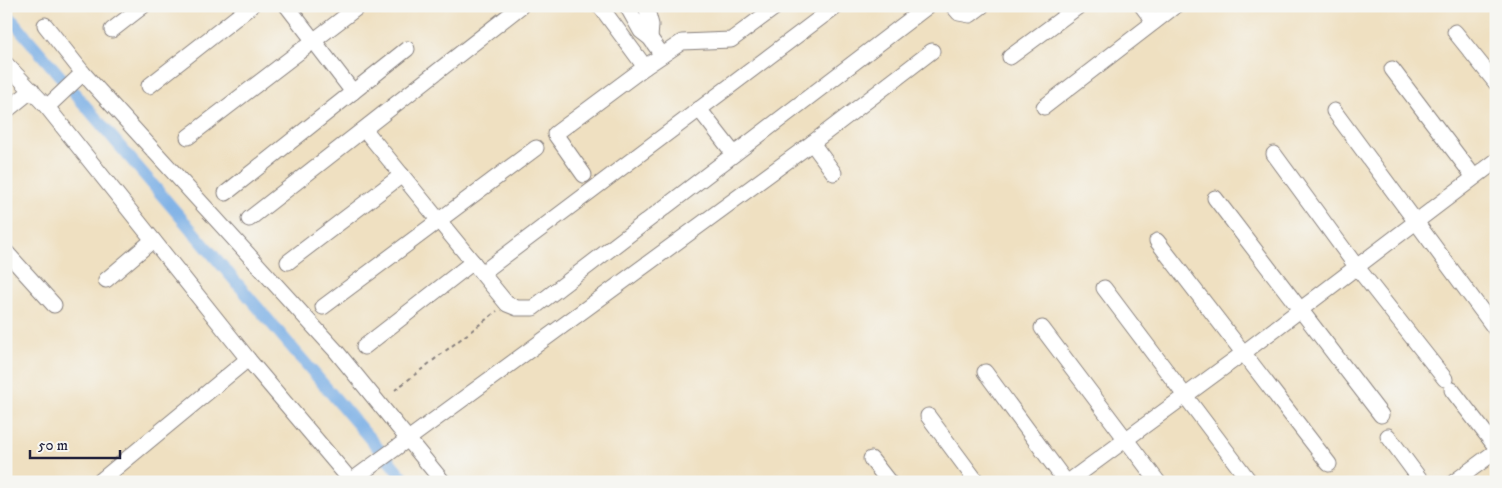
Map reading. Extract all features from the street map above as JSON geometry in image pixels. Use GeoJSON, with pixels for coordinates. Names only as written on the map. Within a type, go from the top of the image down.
{"type":"FeatureCollection","features":[{"type":"Feature","properties":{"kind":"street"},"geometry":{"type":"LineString","coordinates":[[112,30],[143,6]]}},
{"type":"Feature","properties":{"kind":"street"},"geometry":{"type":"LineString","coordinates":[[149,86],[251,6]]}},
{"type":"Feature","properties":{"kind":"street"},"geometry":{"type":"LineString","coordinates":[[287,6],[353,92]]}},
{"type":"Feature","properties":{"kind":"street"},"geometry":{"type":"LineString","coordinates":[[188,137],[359,6]]}},
{"type":"Feature","properties":{"kind":"street"},"geometry":{"type":"LineString","coordinates":[[249,219],[522,6]]}},
{"type":"Feature","properties":{"kind":"street"},"geometry":{"type":"LineString","coordinates":[[600,6],[645,66]]}},
{"type":"Feature","properties":{"kind":"street"},"geometry":{"type":"LineString","coordinates":[[627,6],[641,32],[650,38],[662,55]]}},
{"type":"Feature","properties":{"kind":"street"},"geometry":{"type":"LineString","coordinates":[[646,6],[651,25],[650,38]]}},
{"type":"Feature","properties":{"kind":"street"},"geometry":{"type":"LineString","coordinates":[[584,175],[555,134],[645,66],[682,42],[731,40],[777,6]]}},
{"type":"Feature","properties":{"kind":"street"},"geometry":{"type":"LineString","coordinates":[[364,347],[700,109],[836,6]]}},
{"type":"Feature","properties":{"kind":"street"},"geometry":{"type":"LineString","coordinates":[[365,130],[507,304],[517,308],[533,308],[928,6]]}},
{"type":"Feature","properties":{"kind":"street"},"geometry":{"type":"LineString","coordinates":[[953,6],[959,13],[970,16],[982,6]]}},
{"type":"Feature","properties":{"kind":"street"},"geometry":{"type":"LineString","coordinates":[[1010,57],[1079,6]]}},
{"type":"Feature","properties":{"kind":"street"},"geometry":{"type":"LineString","coordinates":[[1142,6],[1154,22]]}},
{"type":"Feature","properties":{"kind":"street"},"geometry":{"type":"LineString","coordinates":[[1044,107],[1175,6]]}},
{"type":"Feature","properties":{"kind":"street"},"geometry":{"type":"LineString","coordinates":[[45,25],[72,82],[336,351],[403,441],[443,482]]}},
{"type":"Feature","properties":{"kind":"street"},"geometry":{"type":"LineString","coordinates":[[1455,32],[1496,83]]}},
{"type":"Feature","properties":{"kind":"street"},"geometry":{"type":"LineString","coordinates":[[226,193],[407,49]]}},
{"type":"Feature","properties":{"kind":"street"},"geometry":{"type":"LineString","coordinates":[[8,68],[32,90],[248,359],[354,479],[403,441],[812,143],[932,51]]}},
{"type":"Feature","properties":{"kind":"street"},"geometry":{"type":"LineString","coordinates":[[1392,69],[1474,178]]}},
{"type":"Feature","properties":{"kind":"street"},"geometry":{"type":"LineString","coordinates":[[47,108],[72,82]]}},
{"type":"Feature","properties":{"kind":"street"},"geometry":{"type":"LineString","coordinates":[[6,111],[32,90]]}},
{"type":"Feature","properties":{"kind":"street"},"geometry":{"type":"LineString","coordinates":[[700,109],[734,154]]}},
{"type":"Feature","properties":{"kind":"street"},"geometry":{"type":"LineString","coordinates":[[1334,111],[1496,330]]}},
{"type":"Feature","properties":{"kind":"street"},"geometry":{"type":"LineString","coordinates":[[812,143],[834,173]]}},
{"type":"Feature","properties":{"kind":"street"},"geometry":{"type":"LineString","coordinates":[[323,307],[536,148]]}},
{"type":"Feature","properties":{"kind":"street"},"geometry":{"type":"LineString","coordinates":[[1274,154],[1356,266],[1449,385],[1496,449],[1454,482]]}},
{"type":"Feature","properties":{"kind":"street"},"geometry":{"type":"LineString","coordinates":[[985,372],[1067,482],[1242,354],[1496,161]]}},
{"type":"Feature","properties":{"kind":"street"},"geometry":{"type":"LineString","coordinates":[[288,262],[402,175]]}},
{"type":"Feature","properties":{"kind":"street"},"geometry":{"type":"LineString","coordinates":[[1215,198],[1302,308],[1381,415]]}},
{"type":"Feature","properties":{"kind":"street"},"geometry":{"type":"LineString","coordinates":[[106,280],[153,240]]}},
{"type":"Feature","properties":{"kind":"street"},"geometry":{"type":"LineString","coordinates":[[1157,241],[1328,464]]}},
{"type":"Feature","properties":{"kind":"street"},"geometry":{"type":"LineString","coordinates":[[6,252],[54,305]]}},
{"type":"Feature","properties":{"kind":"street"},"geometry":{"type":"LineString","coordinates":[[1104,288],[1250,482]]}},
{"type":"Feature","properties":{"kind":"street"},"geometry":{"type":"LineString","coordinates":[[1042,328],[1158,482]]}},
{"type":"Feature","properties":{"kind":"street"},"geometry":{"type":"LineString","coordinates":[[99,482],[248,359]]}},
{"type":"Feature","properties":{"kind":"street"},"geometry":{"type":"LineString","coordinates":[[928,416],[977,482]]}},
{"type":"Feature","properties":{"kind":"street"},"geometry":{"type":"LineString","coordinates":[[1388,436],[1422,482]]}},
{"type":"Feature","properties":{"kind":"street"},"geometry":{"type":"LineString","coordinates":[[871,458],[889,482]]}},
{"type":"Feature","properties":{"kind":"path"},"geometry":{"type":"LineString","coordinates":[[395,390],[507,304]]}},
{"type":"Feature","properties":{"kind":"waterway"},"geometry":{"type":"LineString","coordinates":[[6,13],[407,482]]}}]}
